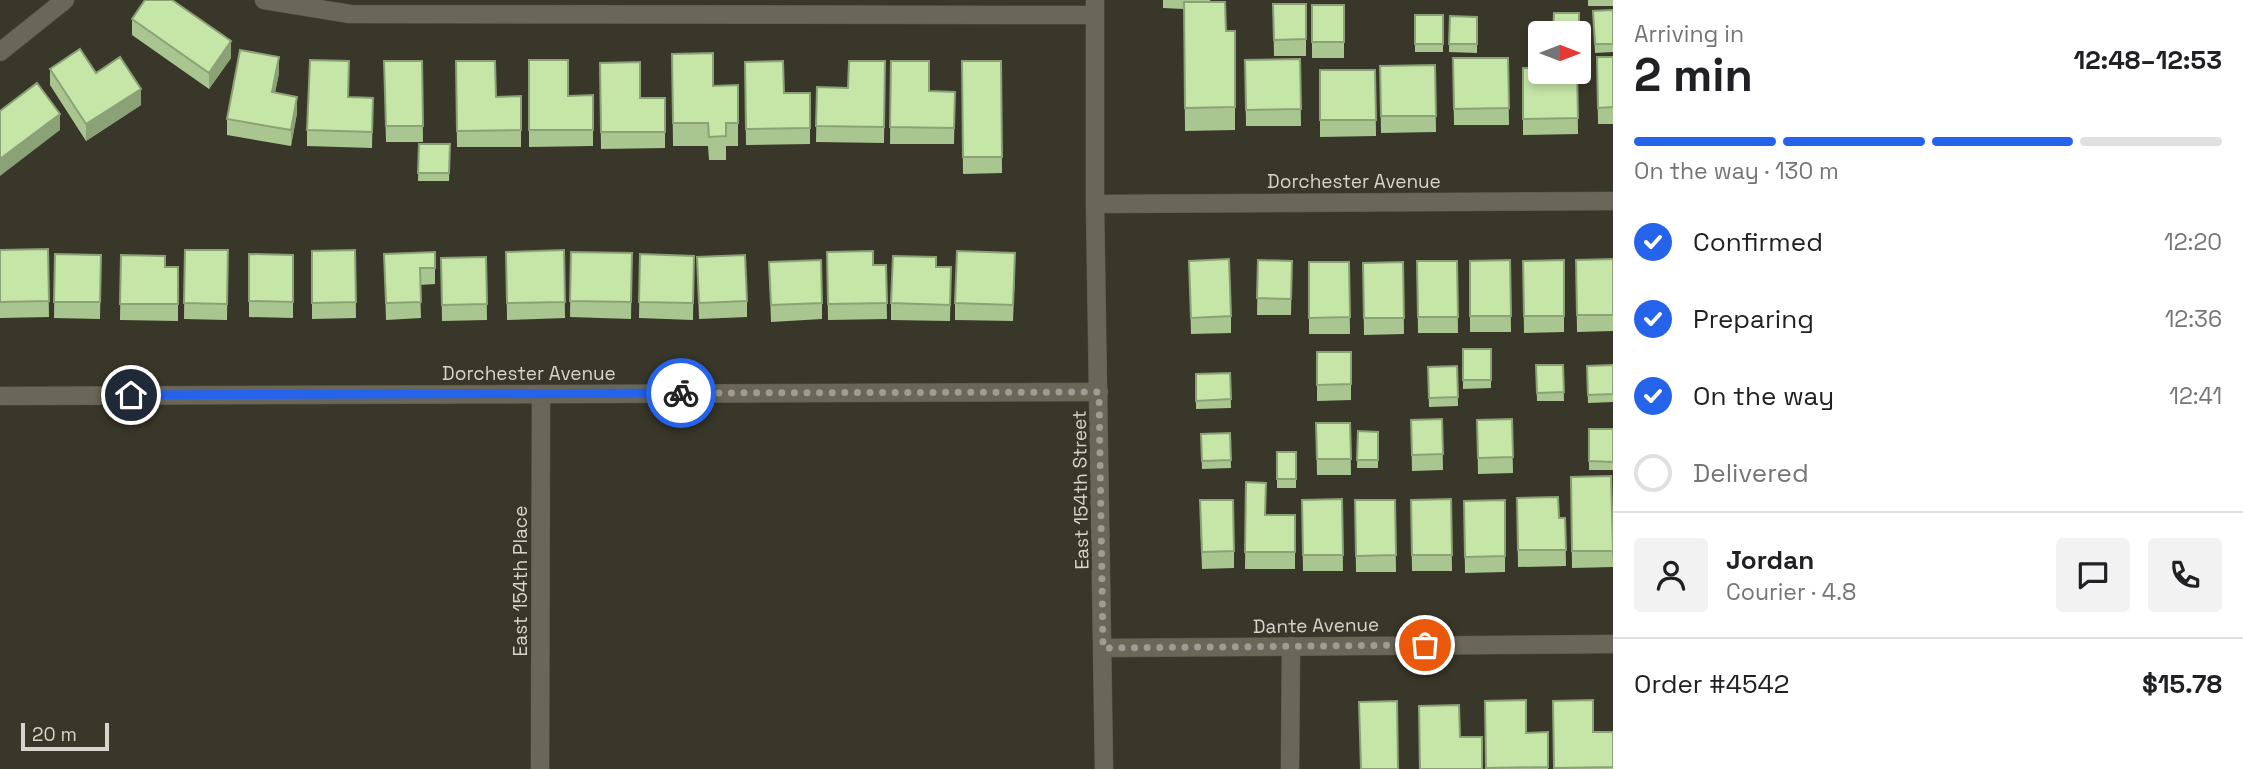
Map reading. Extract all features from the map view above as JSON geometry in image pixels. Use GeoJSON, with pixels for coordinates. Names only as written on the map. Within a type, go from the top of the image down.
{"type":"FeatureCollection","features":[{"type":"Feature","properties":{"kind":"street"},"geometry":{"type":"LineString","coordinates":[[0,52],[65,0]]}},
{"type":"Feature","properties":{"kind":"street"},"geometry":{"type":"LineString","coordinates":[[264,0],[350,14],[1095,7]]}},
{"type":"Feature","properties":{"kind":"street","name":"East 154th Street"},"geometry":{"type":"LineString","coordinates":[[1095,7],[1095,204],[1104,769]]}},
{"type":"Feature","properties":{"kind":"street","name":"Dorchester Avenue"},"geometry":{"type":"LineString","coordinates":[[1095,204],[1613,201]]}},
{"type":"Feature","properties":{"kind":"street","name":"Dorchester Avenue"},"geometry":{"type":"LineString","coordinates":[[0,396],[1099,392]]}},
{"type":"Feature","properties":{"kind":"street","name":"East 154th Place"},"geometry":{"type":"LineString","coordinates":[[540,769],[541,394]]}},
{"type":"Feature","properties":{"kind":"street","name":"Dante Avenue"},"geometry":{"type":"LineString","coordinates":[[1103,648],[1613,644]]}},
{"type":"Feature","properties":{"kind":"street"},"geometry":{"type":"LineString","coordinates":[[1290,769],[1291,646]]}},
{"type":"Feature","properties":{"kind":"building"},"geometry":{"type":"Polygon","coordinates":[[[145,0],[172,0],[231,41],[209,73],[132,19],[145,0]]]}},
{"type":"Feature","properties":{"kind":"building"},"geometry":{"type":"Polygon","coordinates":[[[1184,2],[1225,2],[1226,31],[1235,31],[1235,107],[1185,108],[1184,2]]]}},
{"type":"Feature","properties":{"kind":"building"},"geometry":{"type":"Polygon","coordinates":[[[1273,4],[1306,4],[1306,39],[1274,40],[1273,4]]]}},
{"type":"Feature","properties":{"kind":"building"},"geometry":{"type":"Polygon","coordinates":[[[1312,5],[1344,5],[1344,42],[1312,42],[1312,5]]]}},
{"type":"Feature","properties":{"kind":"building"},"geometry":{"type":"Polygon","coordinates":[[[1613,10],[1613,44],[1595,44],[1593,11],[1613,10]]]}},
{"type":"Feature","properties":{"kind":"building"},"geometry":{"type":"Polygon","coordinates":[[[1554,13],[1579,13],[1579,21],[1554,21],[1554,13]]]}},
{"type":"Feature","properties":{"kind":"building"},"geometry":{"type":"Polygon","coordinates":[[[1415,15],[1443,15],[1443,44],[1415,44],[1415,15]]]}},
{"type":"Feature","properties":{"kind":"building"},"geometry":{"type":"Polygon","coordinates":[[[1450,16],[1477,17],[1477,44],[1449,44],[1450,16]]]}},
{"type":"Feature","properties":{"kind":"building"},"geometry":{"type":"Polygon","coordinates":[[[80,49],[96,73],[120,57],[141,89],[86,124],[50,69],[80,49]]]}},
{"type":"Feature","properties":{"kind":"building"},"geometry":{"type":"Polygon","coordinates":[[[240,50],[279,57],[272,92],[297,97],[291,130],[227,119],[240,50]]]}},
{"type":"Feature","properties":{"kind":"building"},"geometry":{"type":"Polygon","coordinates":[[[713,53],[713,86],[738,85],[738,123],[726,123],[726,136],[709,137],[708,123],[673,123],[672,54],[713,53]]]}},
{"type":"Feature","properties":{"kind":"building"},"geometry":{"type":"Polygon","coordinates":[[[1597,57],[1613,57],[1613,107],[1598,108],[1597,57]]]}},
{"type":"Feature","properties":{"kind":"building"},"geometry":{"type":"Polygon","coordinates":[[[1453,58],[1508,58],[1509,108],[1454,109],[1453,58]]]}},
{"type":"Feature","properties":{"kind":"building"},"geometry":{"type":"Polygon","coordinates":[[[1300,59],[1301,109],[1246,110],[1245,60],[1300,59]]]}},
{"type":"Feature","properties":{"kind":"building"},"geometry":{"type":"Polygon","coordinates":[[[310,60],[349,61],[348,97],[373,98],[372,132],[307,130],[310,60]]]}},
{"type":"Feature","properties":{"kind":"building"},"geometry":{"type":"Polygon","coordinates":[[[529,60],[568,60],[568,96],[593,95],[593,130],[529,130],[529,60]]]}},
{"type":"Feature","properties":{"kind":"building"},"geometry":{"type":"Polygon","coordinates":[[[384,61],[422,61],[423,126],[386,126],[384,61]]]}},
{"type":"Feature","properties":{"kind":"building"},"geometry":{"type":"Polygon","coordinates":[[[456,61],[495,61],[496,97],[521,96],[521,130],[457,131],[456,61]]]}},
{"type":"Feature","properties":{"kind":"building"},"geometry":{"type":"Polygon","coordinates":[[[783,61],[784,93],[810,93],[810,128],[746,129],[745,62],[783,61]]]}},
{"type":"Feature","properties":{"kind":"building"},"geometry":{"type":"Polygon","coordinates":[[[849,61],[885,61],[884,127],[816,126],[817,87],[848,88],[849,61]]]}},
{"type":"Feature","properties":{"kind":"building"},"geometry":{"type":"Polygon","coordinates":[[[891,61],[929,61],[929,91],[955,92],[954,128],[890,127],[891,61]]]}},
{"type":"Feature","properties":{"kind":"building"},"geometry":{"type":"Polygon","coordinates":[[[962,61],[1001,61],[1002,157],[963,157],[962,61]]]}},
{"type":"Feature","properties":{"kind":"building"},"geometry":{"type":"Polygon","coordinates":[[[640,62],[640,98],[665,98],[665,132],[601,132],[600,63],[640,62]]]}},
{"type":"Feature","properties":{"kind":"building"},"geometry":{"type":"Polygon","coordinates":[[[1435,65],[1436,116],[1381,116],[1380,66],[1435,65]]]}},
{"type":"Feature","properties":{"kind":"building"},"geometry":{"type":"Polygon","coordinates":[[[1523,68],[1528,68],[1528,84],[1577,84],[1578,118],[1523,119],[1523,68]]]}},
{"type":"Feature","properties":{"kind":"building"},"geometry":{"type":"Polygon","coordinates":[[[1320,70],[1375,70],[1376,120],[1320,120],[1320,70]]]}},
{"type":"Feature","properties":{"kind":"building"},"geometry":{"type":"Polygon","coordinates":[[[37,83],[60,114],[0,159],[0,111],[37,83]]]}},
{"type":"Feature","properties":{"kind":"building"},"geometry":{"type":"Polygon","coordinates":[[[419,144],[450,144],[449,173],[418,173],[419,144]]]}},
{"type":"Feature","properties":{"kind":"building"},"geometry":{"type":"Polygon","coordinates":[[[48,249],[49,301],[0,302],[0,250],[48,249]]]}},
{"type":"Feature","properties":{"kind":"building"},"geometry":{"type":"Polygon","coordinates":[[[185,250],[228,250],[227,304],[184,303],[185,250]]]}},
{"type":"Feature","properties":{"kind":"building"},"geometry":{"type":"Polygon","coordinates":[[[355,250],[356,302],[312,303],[312,251],[355,250]]]}},
{"type":"Feature","properties":{"kind":"building"},"geometry":{"type":"Polygon","coordinates":[[[564,250],[565,302],[507,303],[506,252],[564,250]]]}},
{"type":"Feature","properties":{"kind":"building"},"geometry":{"type":"Polygon","coordinates":[[[873,251],[873,265],[886,265],[887,303],[828,304],[827,252],[873,251]]]}},
{"type":"Feature","properties":{"kind":"building"},"geometry":{"type":"Polygon","coordinates":[[[957,251],[1015,253],[1013,305],[955,303],[957,251]]]}},
{"type":"Feature","properties":{"kind":"building"},"geometry":{"type":"Polygon","coordinates":[[[435,252],[435,268],[420,268],[421,302],[386,303],[384,254],[435,252]]]}},
{"type":"Feature","properties":{"kind":"building"},"geometry":{"type":"Polygon","coordinates":[[[571,252],[632,253],[631,302],[570,301],[571,252]]]}},
{"type":"Feature","properties":{"kind":"building"},"geometry":{"type":"Polygon","coordinates":[[[55,254],[101,255],[100,302],[54,302],[55,254]]]}},
{"type":"Feature","properties":{"kind":"building"},"geometry":{"type":"Polygon","coordinates":[[[249,254],[293,255],[293,302],[249,301],[249,254]]]}},
{"type":"Feature","properties":{"kind":"building"},"geometry":{"type":"Polygon","coordinates":[[[640,254],[694,256],[693,303],[639,302],[640,254]]]}},
{"type":"Feature","properties":{"kind":"building"},"geometry":{"type":"Polygon","coordinates":[[[121,255],[165,256],[165,267],[178,267],[178,304],[120,304],[121,255]]]}},
{"type":"Feature","properties":{"kind":"building"},"geometry":{"type":"Polygon","coordinates":[[[745,255],[747,301],[699,303],[697,257],[745,255]]]}},
{"type":"Feature","properties":{"kind":"building"},"geometry":{"type":"Polygon","coordinates":[[[893,256],[936,257],[936,267],[951,267],[950,305],[891,303],[893,256]]]}},
{"type":"Feature","properties":{"kind":"building"},"geometry":{"type":"Polygon","coordinates":[[[486,257],[487,304],[442,305],[441,258],[486,257]]]}},
{"type":"Feature","properties":{"kind":"building"},"geometry":{"type":"Polygon","coordinates":[[[1229,259],[1231,316],[1191,318],[1189,261],[1229,259]]]}},
{"type":"Feature","properties":{"kind":"building"},"geometry":{"type":"Polygon","coordinates":[[[1613,259],[1613,315],[1577,315],[1576,260],[1613,259]]]}},
{"type":"Feature","properties":{"kind":"building"},"geometry":{"type":"Polygon","coordinates":[[[821,260],[822,303],[771,305],[769,262],[821,260]]]}},
{"type":"Feature","properties":{"kind":"building"},"geometry":{"type":"Polygon","coordinates":[[[1258,260],[1292,261],[1291,299],[1257,298],[1258,260]]]}},
{"type":"Feature","properties":{"kind":"building"},"geometry":{"type":"Polygon","coordinates":[[[1510,260],[1511,316],[1470,316],[1470,261],[1510,260]]]}},
{"type":"Feature","properties":{"kind":"building"},"geometry":{"type":"Polygon","coordinates":[[[1564,260],[1564,316],[1524,316],[1523,261],[1564,260]]]}},
{"type":"Feature","properties":{"kind":"building"},"geometry":{"type":"Polygon","coordinates":[[[1417,261],[1457,261],[1458,317],[1418,317],[1417,261]]]}},
{"type":"Feature","properties":{"kind":"building"},"geometry":{"type":"Polygon","coordinates":[[[1309,262],[1349,262],[1350,317],[1309,318],[1309,262]]]}},
{"type":"Feature","properties":{"kind":"building"},"geometry":{"type":"Polygon","coordinates":[[[1403,262],[1404,318],[1364,318],[1363,263],[1403,262]]]}},
{"type":"Feature","properties":{"kind":"building"},"geometry":{"type":"Polygon","coordinates":[[[1463,349],[1491,349],[1491,380],[1463,380],[1463,349]]]}},
{"type":"Feature","properties":{"kind":"building"},"geometry":{"type":"Polygon","coordinates":[[[1317,352],[1351,352],[1351,384],[1317,385],[1317,352]]]}},
{"type":"Feature","properties":{"kind":"building"},"geometry":{"type":"Polygon","coordinates":[[[1536,365],[1563,365],[1564,392],[1537,393],[1536,365]]]}},
{"type":"Feature","properties":{"kind":"building"},"geometry":{"type":"Polygon","coordinates":[[[1613,365],[1613,394],[1588,395],[1587,366],[1613,365]]]}},
{"type":"Feature","properties":{"kind":"building"},"geometry":{"type":"Polygon","coordinates":[[[1457,366],[1458,397],[1429,398],[1428,367],[1457,366]]]}},
{"type":"Feature","properties":{"kind":"building"},"geometry":{"type":"Polygon","coordinates":[[[1230,373],[1231,399],[1196,401],[1196,374],[1230,373]]]}},
{"type":"Feature","properties":{"kind":"building"},"geometry":{"type":"Polygon","coordinates":[[[1442,419],[1443,454],[1412,455],[1411,420],[1442,419]]]}},
{"type":"Feature","properties":{"kind":"building"},"geometry":{"type":"Polygon","coordinates":[[[1512,419],[1513,457],[1478,458],[1477,420],[1512,419]]]}},
{"type":"Feature","properties":{"kind":"building"},"geometry":{"type":"Polygon","coordinates":[[[1316,423],[1350,423],[1351,459],[1317,459],[1316,423]]]}},
{"type":"Feature","properties":{"kind":"building"},"geometry":{"type":"Polygon","coordinates":[[[1589,429],[1613,429],[1613,462],[1589,461],[1589,429]]]}},
{"type":"Feature","properties":{"kind":"building"},"geometry":{"type":"Polygon","coordinates":[[[1358,431],[1378,432],[1378,460],[1357,460],[1358,431]]]}},
{"type":"Feature","properties":{"kind":"building"},"geometry":{"type":"Polygon","coordinates":[[[1230,433],[1231,460],[1202,461],[1201,434],[1230,433]]]}},
{"type":"Feature","properties":{"kind":"building"},"geometry":{"type":"Polygon","coordinates":[[[1277,452],[1296,452],[1296,479],[1277,479],[1277,452]]]}},
{"type":"Feature","properties":{"kind":"building"},"geometry":{"type":"Polygon","coordinates":[[[1611,476],[1613,551],[1572,551],[1571,477],[1611,476]]]}},
{"type":"Feature","properties":{"kind":"building"},"geometry":{"type":"Polygon","coordinates":[[[1246,482],[1266,483],[1265,515],[1295,515],[1295,552],[1245,552],[1246,482]]]}},
{"type":"Feature","properties":{"kind":"building"},"geometry":{"type":"Polygon","coordinates":[[[1558,497],[1559,518],[1565,518],[1566,550],[1518,550],[1517,498],[1558,497]]]}},
{"type":"Feature","properties":{"kind":"building"},"geometry":{"type":"Polygon","coordinates":[[[1342,499],[1343,555],[1303,555],[1302,500],[1342,499]]]}},
{"type":"Feature","properties":{"kind":"building"},"geometry":{"type":"Polygon","coordinates":[[[1451,499],[1452,555],[1412,555],[1411,500],[1451,499]]]}},
{"type":"Feature","properties":{"kind":"building"},"geometry":{"type":"Polygon","coordinates":[[[1200,500],[1233,500],[1234,551],[1202,552],[1200,500]]]}},
{"type":"Feature","properties":{"kind":"building"},"geometry":{"type":"Polygon","coordinates":[[[1355,500],[1395,500],[1396,555],[1356,556],[1355,500]]]}},
{"type":"Feature","properties":{"kind":"building"},"geometry":{"type":"Polygon","coordinates":[[[1505,500],[1505,556],[1465,557],[1464,501],[1505,500]]]}},
{"type":"Feature","properties":{"kind":"building"},"geometry":{"type":"Polygon","coordinates":[[[1526,700],[1526,733],[1548,732],[1548,767],[1486,768],[1485,701],[1526,700]]]}},
{"type":"Feature","properties":{"kind":"building"},"geometry":{"type":"Polygon","coordinates":[[[1593,700],[1593,732],[1613,732],[1613,767],[1554,768],[1553,701],[1593,700]]]}},
{"type":"Feature","properties":{"kind":"building"},"geometry":{"type":"Polygon","coordinates":[[[1397,701],[1398,769],[1361,769],[1359,702],[1397,701]]]}},
{"type":"Feature","properties":{"kind":"building"},"geometry":{"type":"Polygon","coordinates":[[[1459,705],[1460,737],[1482,737],[1482,769],[1420,769],[1419,706],[1459,705]]]}},
{"type":"Feature","properties":{"kind":"way so far"},"geometry":{"type":"LineString","coordinates":[[681,393],[1099,392],[1103,648],[1425,645]]}},
{"type":"Feature","properties":{"kind":"route"},"geometry":{"type":"LineString","coordinates":[[131,395],[681,393]]}}]}
